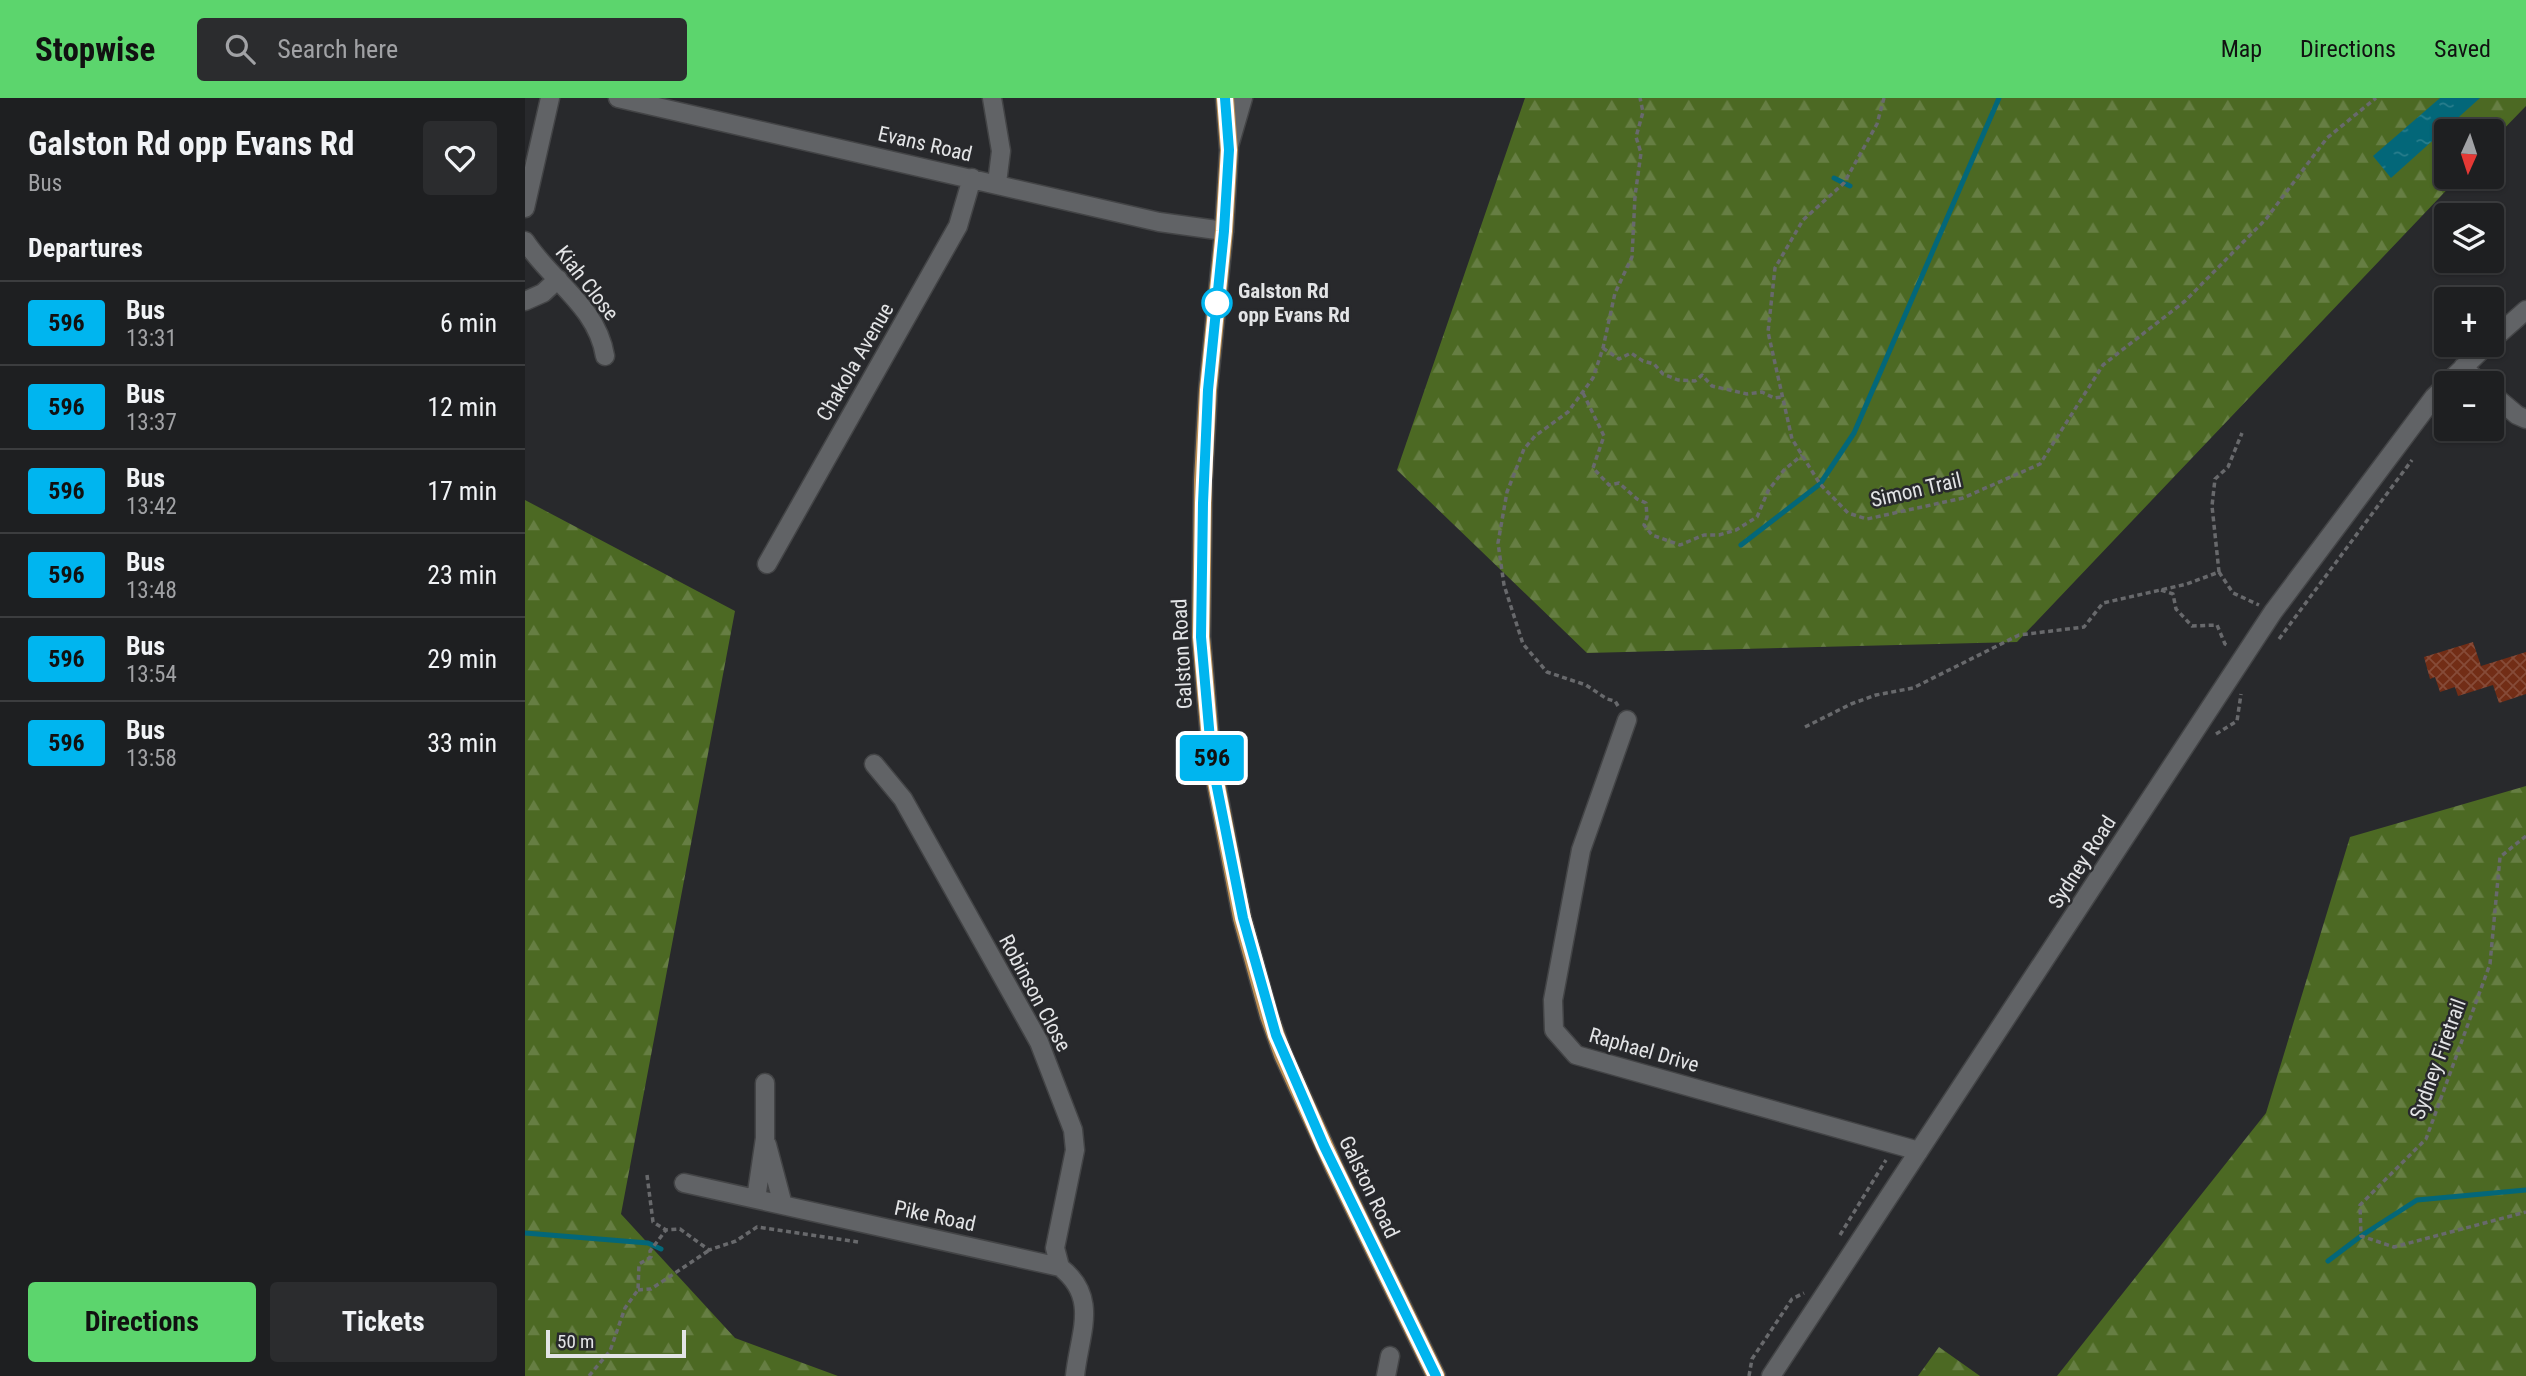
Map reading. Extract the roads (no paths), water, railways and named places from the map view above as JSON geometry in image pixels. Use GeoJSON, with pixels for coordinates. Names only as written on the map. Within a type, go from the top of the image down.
{"type":"FeatureCollection","features":[{"type":"Feature","properties":{"kind":"main road","name":"Galston Road"},"geometry":{"type":"LineString","coordinates":[[1225,98],[1229,150],[1205,437],[1201,637],[1212,762],[1243,918],[1269,1016],[1283,1055],[1345,1190],[1436,1376]]}},
{"type":"Feature","properties":{"kind":"street"},"geometry":{"type":"LineString","coordinates":[[525,208],[550,98]]}},
{"type":"Feature","properties":{"kind":"street","name":"Evans Road"},"geometry":{"type":"LineString","coordinates":[[618,98],[1159,222],[1224,231]]}},
{"type":"Feature","properties":{"kind":"street"},"geometry":{"type":"LineString","coordinates":[[992,98],[1001,151],[997,183]]}},
{"type":"Feature","properties":{"kind":"street"},"geometry":{"type":"LineString","coordinates":[[1229,150],[1243,98]]}},
{"type":"Feature","properties":{"kind":"street","name":"Chakola Avenue"},"geometry":{"type":"LineString","coordinates":[[767,564],[958,226],[972,178]]}},
{"type":"Feature","properties":{"kind":"street","name":"Kiah Close"},"geometry":{"type":"LineString","coordinates":[[525,241],[595,322],[603,340],[605,356]]}},
{"type":"Feature","properties":{"kind":"street"},"geometry":{"type":"LineString","coordinates":[[525,302],[543,293],[558,279]]}},
{"type":"Feature","properties":{"kind":"street"},"geometry":{"type":"LineString","coordinates":[[2504,329],[2526,310]]}},
{"type":"Feature","properties":{"kind":"street","name":"Sydney Road"},"geometry":{"type":"LineString","coordinates":[[2459,371],[2474,357]]}},
{"type":"Feature","properties":{"kind":"street"},"geometry":{"type":"LineString","coordinates":[[2463,367],[2467,371]]}},
{"type":"Feature","properties":{"kind":"street","name":"Sydney Road"},"geometry":{"type":"LineString","coordinates":[[1771,1376],[2273,612],[2434,397]]}},
{"type":"Feature","properties":{"kind":"street"},"geometry":{"type":"LineString","coordinates":[[2504,404],[2526,419]]}},
{"type":"Feature","properties":{"kind":"street","name":"Raphael Drive"},"geometry":{"type":"LineString","coordinates":[[1627,720],[1581,850],[1553,1000],[1554,1030],[1576,1055],[1919,1152]]}},
{"type":"Feature","properties":{"kind":"street","name":"Robinson Close"},"geometry":{"type":"LineString","coordinates":[[874,764],[903,799],[1039,1042],[1066,1108],[1073,1130],[1075,1150],[1055,1248],[1060,1267]]}},
{"type":"Feature","properties":{"kind":"street"},"geometry":{"type":"LineString","coordinates":[[756,1199],[765,1138],[765,1083]]}},
{"type":"Feature","properties":{"kind":"street"},"geometry":{"type":"LineString","coordinates":[[765,1138],[783,1205]]}},
{"type":"Feature","properties":{"kind":"street","name":"Pike Road"},"geometry":{"type":"LineString","coordinates":[[684,1183],[1060,1267]]}},
{"type":"Feature","properties":{"kind":"street"},"geometry":{"type":"LineString","coordinates":[[1060,1267],[1078,1285],[1086,1312],[1075,1376]]}},
{"type":"Feature","properties":{"kind":"street"},"geometry":{"type":"LineString","coordinates":[[1386,1376],[1390,1356]]}},
{"type":"Feature","properties":{"kind":"water"},"geometry":{"type":"Polygon","coordinates":[[[2440,98],[2480,98],[2457,119],[2434,119],[2434,139],[2391,178],[2373,156],[2440,98]]]}},
{"type":"Feature","properties":{"kind":"waterway"},"geometry":{"type":"LineString","coordinates":[[1741,545],[1820,484],[1854,433],[1999,98]]}},
{"type":"Feature","properties":{"kind":"waterway"},"geometry":{"type":"LineString","coordinates":[[1834,178],[1842,182]]}},
{"type":"Feature","properties":{"kind":"waterway"},"geometry":{"type":"LineString","coordinates":[[1846,184],[1850,186]]}},
{"type":"Feature","properties":{"kind":"waterway"},"geometry":{"type":"LineString","coordinates":[[2328,1261],[2417,1200],[2526,1190]]}},
{"type":"Feature","properties":{"kind":"waterway"},"geometry":{"type":"LineString","coordinates":[[525,1233],[648,1243],[661,1249]]}},
{"type":"Feature","properties":{"kind":"place","name":"Galston Rd opp Evans Rd"},"geometry":{"type":"Point","coordinates":[1217,303]}}]}
